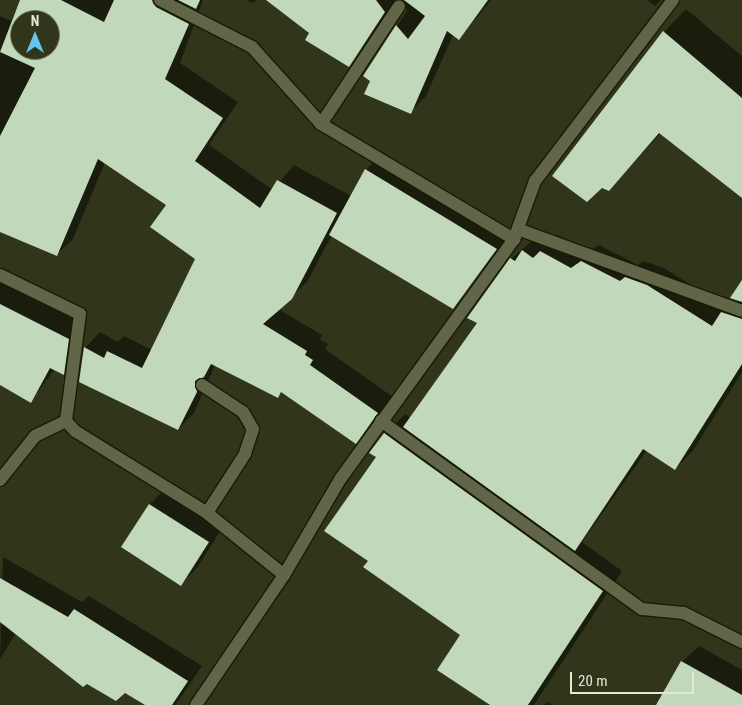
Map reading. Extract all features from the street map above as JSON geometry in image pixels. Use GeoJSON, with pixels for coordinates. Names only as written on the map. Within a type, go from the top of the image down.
{"type":"FeatureCollection","features":[{"type":"Feature","properties":{"kind":"street"},"geometry":{"type":"LineString","coordinates":[[160,0],[252,47],[321,124],[517,235],[742,311]]}},
{"type":"Feature","properties":{"kind":"street"},"geometry":{"type":"LineString","coordinates":[[196,705],[284,575],[381,421],[517,235],[535,180],[673,0]]}},
{"type":"Feature","properties":{"kind":"street"},"geometry":{"type":"LineString","coordinates":[[321,124],[334,112],[399,6]]}},
{"type":"Feature","properties":{"kind":"street"},"geometry":{"type":"LineString","coordinates":[[0,275],[80,314],[66,421]]}},
{"type":"Feature","properties":{"kind":"street"},"geometry":{"type":"LineString","coordinates":[[202,385],[243,412],[253,429],[245,454],[207,513]]}},
{"type":"Feature","properties":{"kind":"street"},"geometry":{"type":"LineString","coordinates":[[66,421],[207,513],[284,575]]}},
{"type":"Feature","properties":{"kind":"street"},"geometry":{"type":"LineString","coordinates":[[0,479],[35,436],[66,421]]}},
{"type":"Feature","properties":{"kind":"street"},"geometry":{"type":"LineString","coordinates":[[381,421],[642,609],[684,613],[742,642]]}},
{"type":"Feature","properties":{"kind":"building"},"geometry":{"type":"Polygon","coordinates":[[[20,0],[61,0],[104,22],[114,0],[152,0],[156,7],[189,24],[165,79],[223,118],[195,161],[260,208],[277,180],[337,213],[292,299],[263,324],[307,351],[305,355],[313,360],[310,365],[378,413],[356,444],[281,392],[278,398],[211,364],[204,377],[195,381],[197,392],[178,430],[79,382],[84,347],[104,358],[107,351],[142,368],[195,259],[150,227],[166,205],[98,159],[57,256],[0,232],[0,136],[35,68],[18,60],[60,60],[60,10],[16,10],[20,0]]]}},
{"type":"Feature","properties":{"kind":"building"},"geometry":{"type":"Polygon","coordinates":[[[178,0],[200,0],[196,9],[178,0]]]}},
{"type":"Feature","properties":{"kind":"building"},"geometry":{"type":"Polygon","coordinates":[[[266,0],[376,0],[385,12],[349,67],[305,40],[309,33],[266,0]]]}},
{"type":"Feature","properties":{"kind":"building"},"geometry":{"type":"Polygon","coordinates":[[[404,0],[488,0],[459,40],[447,31],[411,114],[364,94],[370,81],[363,76],[396,25],[408,39],[425,16],[404,0]]]}},
{"type":"Feature","properties":{"kind":"building"},"geometry":{"type":"Polygon","coordinates":[[[10,26],[10,57],[0,52],[10,26]]]}},
{"type":"Feature","properties":{"kind":"building"},"geometry":{"type":"Polygon","coordinates":[[[663,31],[742,98],[742,198],[659,133],[609,191],[602,188],[587,202],[552,176],[663,31]]]}},
{"type":"Feature","properties":{"kind":"building"},"geometry":{"type":"Polygon","coordinates":[[[365,169],[497,249],[453,309],[329,235],[365,169]]]}},
{"type":"Feature","properties":{"kind":"building"},"geometry":{"type":"Polygon","coordinates":[[[522,250],[533,258],[540,251],[571,268],[581,261],[620,281],[625,277],[647,285],[712,326],[721,312],[742,319],[742,364],[675,470],[643,449],[575,551],[403,427],[477,323],[467,318],[510,258],[515,261],[522,250]]]}},
{"type":"Feature","properties":{"kind":"building"},"geometry":{"type":"Polygon","coordinates":[[[742,280],[742,302],[730,298],[742,280]]]}},
{"type":"Feature","properties":{"kind":"building"},"geometry":{"type":"Polygon","coordinates":[[[0,304],[69,339],[64,375],[50,368],[31,403],[0,385],[0,304]]]}},
{"type":"Feature","properties":{"kind":"building"},"geometry":{"type":"Polygon","coordinates":[[[384,433],[603,591],[528,705],[490,705],[437,670],[460,635],[363,567],[368,561],[324,531],[376,457],[369,453],[384,433]]]}},
{"type":"Feature","properties":{"kind":"building"},"geometry":{"type":"Polygon","coordinates":[[[149,504],[209,542],[181,586],[121,547],[149,504]]]}},
{"type":"Feature","properties":{"kind":"building"},"geometry":{"type":"Polygon","coordinates":[[[0,578],[68,617],[74,609],[188,681],[172,705],[145,705],[125,693],[116,701],[87,684],[83,687],[0,622],[0,578]]]}},
{"type":"Feature","properties":{"kind":"building"},"geometry":{"type":"Polygon","coordinates":[[[681,661],[742,695],[742,705],[656,705],[681,661]]]}}]}
